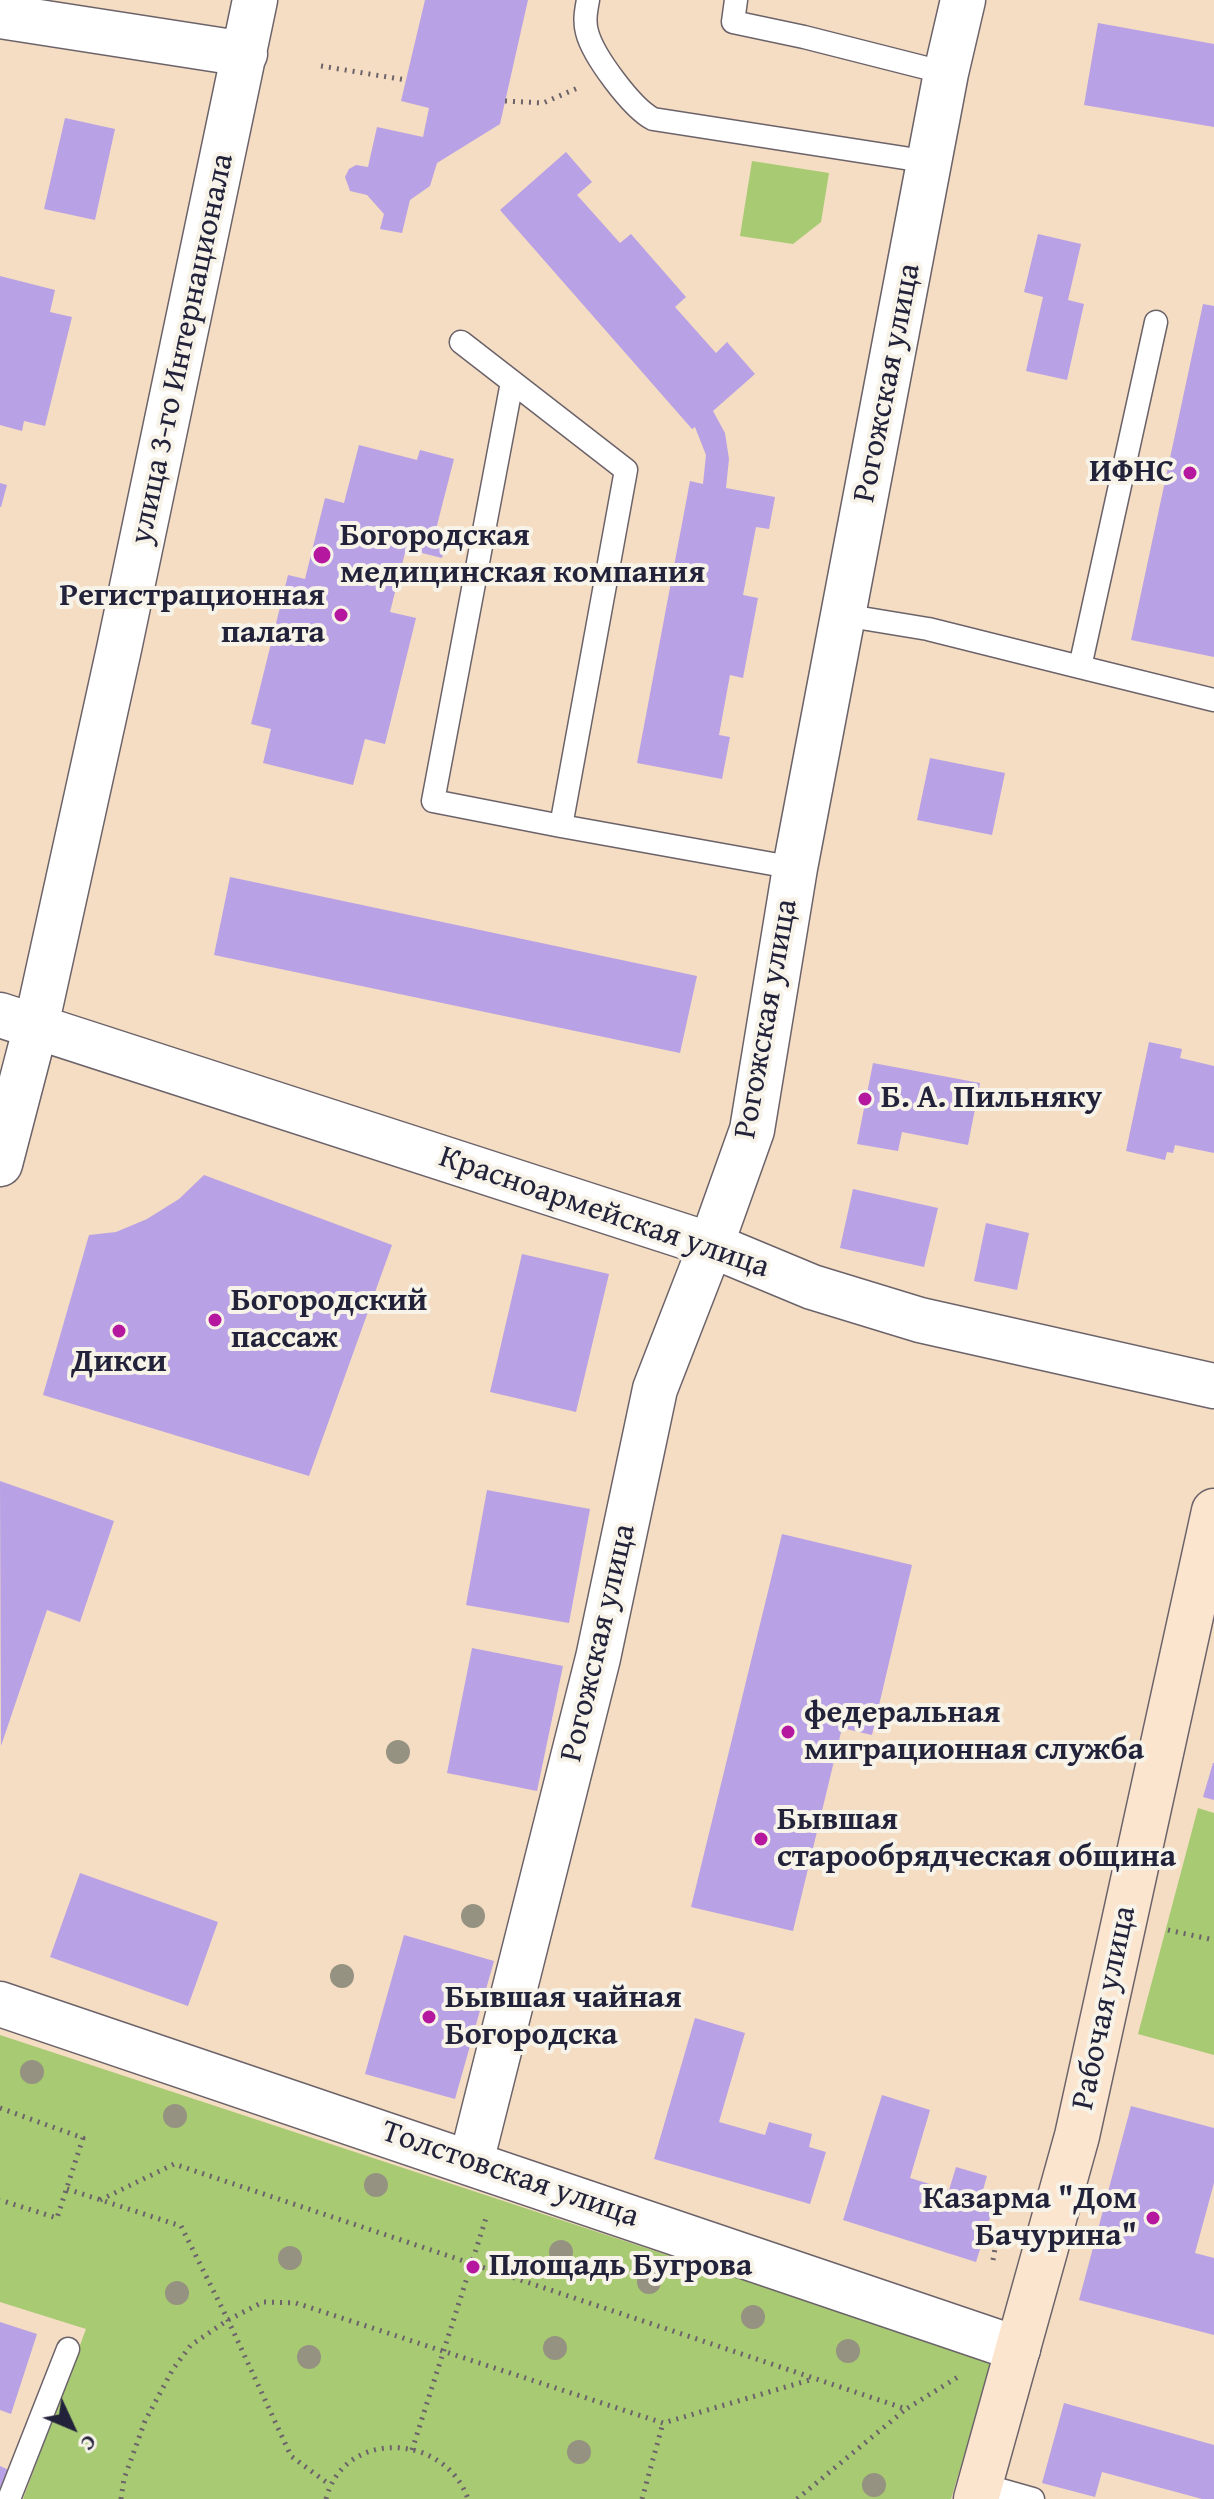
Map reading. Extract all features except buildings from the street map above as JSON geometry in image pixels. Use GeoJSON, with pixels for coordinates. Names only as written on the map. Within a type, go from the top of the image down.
{"type":"FeatureCollection","features":[{"type":"Feature","properties":{"kind":"main road","name":"Рабочая улица"},"geometry":{"type":"LineString","coordinates":[[978,2491],[1077,2136],[1214,1511]]}},
{"type":"Feature","properties":{"kind":"street","name":"улица 3-го Интернационала"},"geometry":{"type":"LineString","coordinates":[[0,1164],[18,1020],[123,634],[255,0]]}},
{"type":"Feature","properties":{"kind":"street","name":"Рогожская улица"},"geometry":{"type":"LineString","coordinates":[[471,2162],[598,1658],[655,1389],[752,1130],[795,868],[946,73],[963,0]]}},
{"type":"Feature","properties":{"kind":"street"},"geometry":{"type":"LineString","coordinates":[[0,16],[245,54]]}},
{"type":"Feature","properties":{"kind":"street","name":"Красноармейская улица"},"geometry":{"type":"LineString","coordinates":[[18,1020],[711,1245],[812,1287],[920,1320],[1214,1386]]}},
{"type":"Feature","properties":{"kind":"street","name":"Толстовская улица"},"geometry":{"type":"LineString","coordinates":[[0,2004],[1018,2349]]}},
{"type":"Feature","properties":{"kind":"lane"},"geometry":{"type":"LineString","coordinates":[[588,0],[586,30],[592,46],[634,106],[653,119],[930,162]]}},
{"type":"Feature","properties":{"kind":"lane"},"geometry":{"type":"LineString","coordinates":[[736,0],[733,22],[946,73]]}},
{"type":"Feature","properties":{"kind":"lane"},"geometry":{"type":"LineString","coordinates":[[1080,667],[1156,322]]}},
{"type":"Feature","properties":{"kind":"lane"},"geometry":{"type":"LineString","coordinates":[[461,342],[626,470],[561,826]]}},
{"type":"Feature","properties":{"kind":"lane"},"geometry":{"type":"LineString","coordinates":[[512,382],[433,801],[795,868]]}},
{"type":"Feature","properties":{"kind":"lane"},"geometry":{"type":"LineString","coordinates":[[843,615],[928,629],[1214,700]]}},
{"type":"Feature","properties":{"kind":"lane"},"geometry":{"type":"LineString","coordinates":[[9,2499],[68,2349]]}},
{"type":"Feature","properties":{"kind":"lane"},"geometry":{"type":"LineString","coordinates":[[978,2491],[1033,2499]]}},
{"type":"Feature","properties":{"kind":"path"},"geometry":{"type":"LineString","coordinates":[[321,66],[406,80]]}},
{"type":"Feature","properties":{"kind":"path"},"geometry":{"type":"LineString","coordinates":[[505,101],[543,103],[611,73]]}},
{"type":"Feature","properties":{"kind":"path"},"geometry":{"type":"LineString","coordinates":[[1154,1927],[1214,1940]]}},
{"type":"Feature","properties":{"kind":"path"},"geometry":{"type":"LineString","coordinates":[[0,2108],[83,2138],[57,2218],[0,2200]]}},
{"type":"Feature","properties":{"kind":"path"},"geometry":{"type":"LineString","coordinates":[[100,2200],[174,2164],[906,2409]]}},
{"type":"Feature","properties":{"kind":"path"},"geometry":{"type":"LineString","coordinates":[[67,2189],[181,2226],[291,2456],[330,2485]]}},
{"type":"Feature","properties":{"kind":"path"},"geometry":{"type":"LineString","coordinates":[[412,2450],[490,2204]]}},
{"type":"Feature","properties":{"kind":"path"},"geometry":{"type":"LineString","coordinates":[[121,2499],[124,2479],[145,2421],[173,2369],[191,2345],[228,2320],[263,2302],[296,2303],[663,2423],[813,2379]]}},
{"type":"Feature","properties":{"kind":"path"},"geometry":{"type":"LineString","coordinates":[[797,2499],[906,2409],[970,2370]]}},
{"type":"Feature","properties":{"kind":"path"},"geometry":{"type":"LineString","coordinates":[[642,2499],[663,2423]]}},
{"type":"Feature","properties":{"kind":"path"},"geometry":{"type":"LineString","coordinates":[[326,2499],[330,2485],[358,2455],[397,2446],[435,2457],[463,2485],[468,2499]]}},
{"type":"Feature","properties":{"kind":"green space"},"geometry":{"type":"Polygon","coordinates":[[[752,161],[829,173],[821,222],[793,244],[740,236],[752,161]]]}},
{"type":"Feature","properties":{"kind":"green space"},"geometry":{"type":"Polygon","coordinates":[[[1198,1808],[1214,1813],[1214,2055],[1138,2034],[1198,1808]]]}},
{"type":"Feature","properties":{"kind":"green space"},"geometry":{"type":"Polygon","coordinates":[[[0,2035],[992,2362],[951,2499],[23,2499],[86,2329],[0,2302],[0,2035]]]}},
{"type":"Feature","properties":{"kind":"place","name":"ИФНС"},"geometry":{"type":"Point","coordinates":[1190,473]}},
{"type":"Feature","properties":{"kind":"place","name":"Богородская медицинская компания"},"geometry":{"type":"Point","coordinates":[322,555]}},
{"type":"Feature","properties":{"kind":"place","name":"Регистрационная палата"},"geometry":{"type":"Point","coordinates":[341,615]}},
{"type":"Feature","properties":{"kind":"place","name":"Б. А. Пильняку"},"geometry":{"type":"Point","coordinates":[865,1099]}},
{"type":"Feature","properties":{"kind":"place","name":"Богородский пассаж"},"geometry":{"type":"Point","coordinates":[215,1320]}},
{"type":"Feature","properties":{"kind":"place","name":"Дикси"},"geometry":{"type":"Point","coordinates":[119,1331]}},
{"type":"Feature","properties":{"kind":"place","name":"федеральная миграционная служба"},"geometry":{"type":"Point","coordinates":[788,1732]}},
{"type":"Feature","properties":{"kind":"place","name":"Бывшая старообрядческая община"},"geometry":{"type":"Point","coordinates":[761,1839]}},
{"type":"Feature","properties":{"kind":"place","name":"Бывшая чайная Богородска"},"geometry":{"type":"Point","coordinates":[429,2017]}},
{"type":"Feature","properties":{"kind":"place","name":"Казарма \"Дом Бачурина\""},"geometry":{"type":"Point","coordinates":[1153,2218]}},
{"type":"Feature","properties":{"kind":"place","name":"Площадь Бугрова"},"geometry":{"type":"Point","coordinates":[473,2267]}}]}
